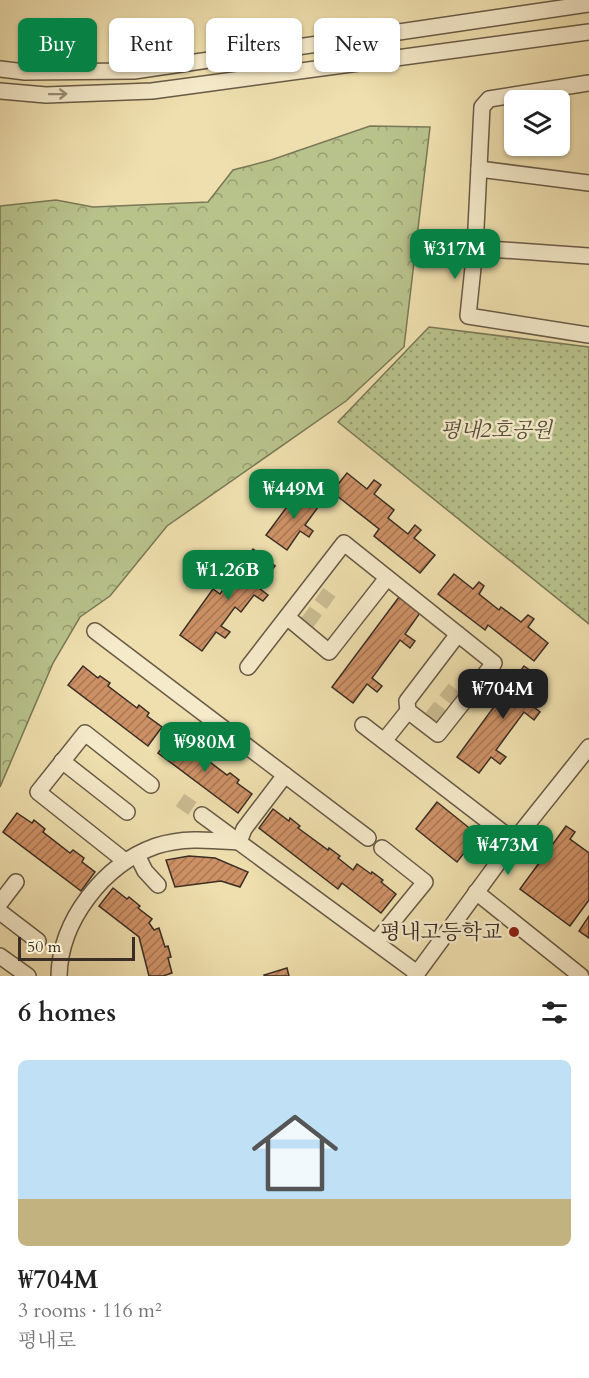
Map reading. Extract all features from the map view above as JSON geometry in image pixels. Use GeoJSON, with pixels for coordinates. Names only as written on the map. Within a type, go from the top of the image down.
{"type":"FeatureCollection","features":[{"type":"Feature","properties":{"kind":"street"},"geometry":{"type":"LineString","coordinates":[[0,69],[37,72],[134,71],[589,4]]}},
{"type":"Feature","properties":{"kind":"street"},"geometry":{"type":"LineString","coordinates":[[0,91],[46,95],[152,91],[589,32]]}},
{"type":"Feature","properties":{"kind":"street"},"geometry":{"type":"LineString","coordinates":[[589,83],[489,99],[482,107],[475,248],[468,316],[589,334]]}},
{"type":"Feature","properties":{"kind":"street"},"geometry":{"type":"LineString","coordinates":[[479,169],[589,183]]}},
{"type":"Feature","properties":{"kind":"street"},"geometry":{"type":"LineString","coordinates":[[475,248],[588,253]]}},
{"type":"Feature","properties":{"kind":"street"},"geometry":{"type":"LineString","coordinates":[[248,667],[344,543],[494,663],[438,734],[429,722],[408,711]]}},
{"type":"Feature","properties":{"kind":"street"},"geometry":{"type":"LineString","coordinates":[[287,617],[304,627],[328,652],[387,578]]}},
{"type":"Feature","properties":{"kind":"street"},"geometry":{"type":"LineString","coordinates":[[95,631],[368,838]]}},
{"type":"Feature","properties":{"kind":"street"},"geometry":{"type":"LineString","coordinates":[[384,741],[408,711],[407,701],[458,634]]}},
{"type":"Feature","properties":{"kind":"street"},"geometry":{"type":"LineString","coordinates":[[363,725],[514,841]]}},
{"type":"Feature","properties":{"kind":"street"},"geometry":{"type":"LineString","coordinates":[[151,785],[85,733],[38,792],[131,858],[158,885]]}},
{"type":"Feature","properties":{"kind":"street"},"geometry":{"type":"LineString","coordinates":[[202,815],[376,942],[416,974],[514,841],[589,747]]}},
{"type":"Feature","properties":{"kind":"street"},"geometry":{"type":"LineString","coordinates":[[63,761],[127,812]]}},
{"type":"Feature","properties":{"kind":"street"},"geometry":{"type":"LineString","coordinates":[[239,842],[244,829],[285,775]]}},
{"type":"Feature","properties":{"kind":"street"},"geometry":{"type":"LineString","coordinates":[[58,976],[59,959],[70,924],[97,887],[131,858],[156,846],[185,840],[239,842]]}},
{"type":"Feature","properties":{"kind":"street"},"geometry":{"type":"LineString","coordinates":[[376,942],[425,882],[382,848]]}},
{"type":"Feature","properties":{"kind":"street"},"geometry":{"type":"LineString","coordinates":[[0,903],[16,882]]}},
{"type":"Feature","properties":{"kind":"street"},"geometry":{"type":"LineString","coordinates":[[476,892],[581,976]]}},
{"type":"Feature","properties":{"kind":"street"},"geometry":{"type":"LineString","coordinates":[[0,912],[38,941]]}},
{"type":"Feature","properties":{"kind":"street"},"geometry":{"type":"LineString","coordinates":[[0,956],[28,976]]}},
{"type":"Feature","properties":{"kind":"green space"},"geometry":{"type":"Polygon","coordinates":[[[370,126],[430,127],[404,347],[346,401],[167,526],[110,596],[80,617],[53,663],[0,787],[0,206],[56,200],[93,207],[208,202],[233,170],[271,160],[370,126]]]}},
{"type":"Feature","properties":{"kind":"green space","name":"평내2호공원"},"geometry":{"type":"Polygon","coordinates":[[[429,327],[589,347],[589,624],[338,422],[429,327]]]}},
{"type":"Feature","properties":{"kind":"building"},"geometry":{"type":"Polygon","coordinates":[[[347,473],[367,489],[374,480],[381,485],[374,494],[394,510],[388,518],[408,534],[415,525],[421,530],[414,538],[435,555],[420,573],[374,536],[379,529],[332,492],[347,473]]]}},
{"type":"Feature","properties":{"kind":"building"},"geometry":{"type":"Polygon","coordinates":[[[301,488],[321,503],[305,525],[313,531],[309,537],[300,531],[287,550],[266,535],[301,488]]]}},
{"type":"Feature","properties":{"kind":"building"},"geometry":{"type":"Polygon","coordinates":[[[253,549],[275,566],[259,588],[268,595],[263,601],[254,595],[241,612],[235,607],[221,626],[230,632],[225,638],[216,632],[202,651],[180,635],[213,589],[220,594],[253,549]]]}},
{"type":"Feature","properties":{"kind":"building"},"geometry":{"type":"Polygon","coordinates":[[[454,574],[473,589],[479,582],[484,586],[479,594],[499,610],[501,607],[521,622],[528,615],[534,619],[528,627],[548,643],[534,661],[488,625],[485,630],[438,594],[454,574]]]}},
{"type":"Feature","properties":{"kind":"building"},"geometry":{"type":"Polygon","coordinates":[[[399,597],[420,613],[405,634],[415,641],[410,648],[400,640],[372,678],[382,686],[377,692],[367,684],[353,703],[332,687],[399,597]]]}},
{"type":"Feature","properties":{"kind":"building"},"geometry":{"type":"Polygon","coordinates":[[[83,666],[98,678],[100,676],[110,683],[108,686],[137,708],[139,705],[149,713],[147,716],[162,727],[148,746],[68,685],[83,666]]]}},
{"type":"Feature","properties":{"kind":"building"},"geometry":{"type":"Polygon","coordinates":[[[524,666],[546,682],[530,704],[540,712],[534,720],[524,712],[496,750],[506,757],[500,764],[491,757],[479,773],[457,757],[524,666]]]}},
{"type":"Feature","properties":{"kind":"building"},"geometry":{"type":"Polygon","coordinates":[[[173,733],[189,745],[190,743],[200,751],[198,753],[227,775],[230,773],[239,780],[237,783],[252,794],[238,813],[158,753],[173,733]]]}},
{"type":"Feature","properties":{"kind":"building"},"geometry":{"type":"Polygon","coordinates":[[[437,802],[478,835],[457,862],[416,829],[437,802]]]}},
{"type":"Feature","properties":{"kind":"building"},"geometry":{"type":"Polygon","coordinates":[[[273,809],[289,821],[290,818],[300,826],[298,828],[340,856],[338,858],[353,870],[357,864],[383,880],[381,882],[396,894],[381,913],[342,883],[338,889],[259,828],[273,809]]]}},
{"type":"Feature","properties":{"kind":"building"},"geometry":{"type":"Polygon","coordinates":[[[17,813],[32,823],[34,820],[45,829],[43,832],[70,853],[73,850],[84,858],[82,862],[95,872],[81,891],[3,832],[17,813]]]}},
{"type":"Feature","properties":{"kind":"building"},"geometry":{"type":"Polygon","coordinates":[[[566,826],[575,832],[570,839],[589,853],[589,900],[570,926],[520,889],[566,826]]]}},
{"type":"Feature","properties":{"kind":"building"},"geometry":{"type":"Polygon","coordinates":[[[189,856],[215,858],[248,872],[240,887],[221,881],[175,887],[166,860],[189,856]]]}},
{"type":"Feature","properties":{"kind":"building"},"geometry":{"type":"Polygon","coordinates":[[[113,888],[140,906],[138,908],[152,919],[149,923],[154,930],[159,928],[165,947],[168,946],[172,973],[163,976],[149,976],[139,937],[99,906],[113,888]]]}},
{"type":"Feature","properties":{"kind":"building"},"geometry":{"type":"Polygon","coordinates":[[[589,916],[589,938],[579,931],[589,916]]]}},
{"type":"Feature","properties":{"kind":"building"},"geometry":{"type":"Polygon","coordinates":[[[287,968],[289,976],[264,975],[287,968]]]}},
{"type":"Feature","properties":{"kind":"tunnel"},"geometry":{"type":"LineString","coordinates":[[307,623],[332,589]]}},
{"type":"Feature","properties":{"kind":"tunnel"},"geometry":{"type":"LineString","coordinates":[[431,718],[457,685]]}},
{"type":"Feature","properties":{"kind":"tunnel"},"geometry":{"type":"LineString","coordinates":[[180,800],[202,815]]}},
{"type":"Feature","properties":{"kind":"place","name":"평내고등학교"},"geometry":{"type":"Point","coordinates":[514,932]}}]}
